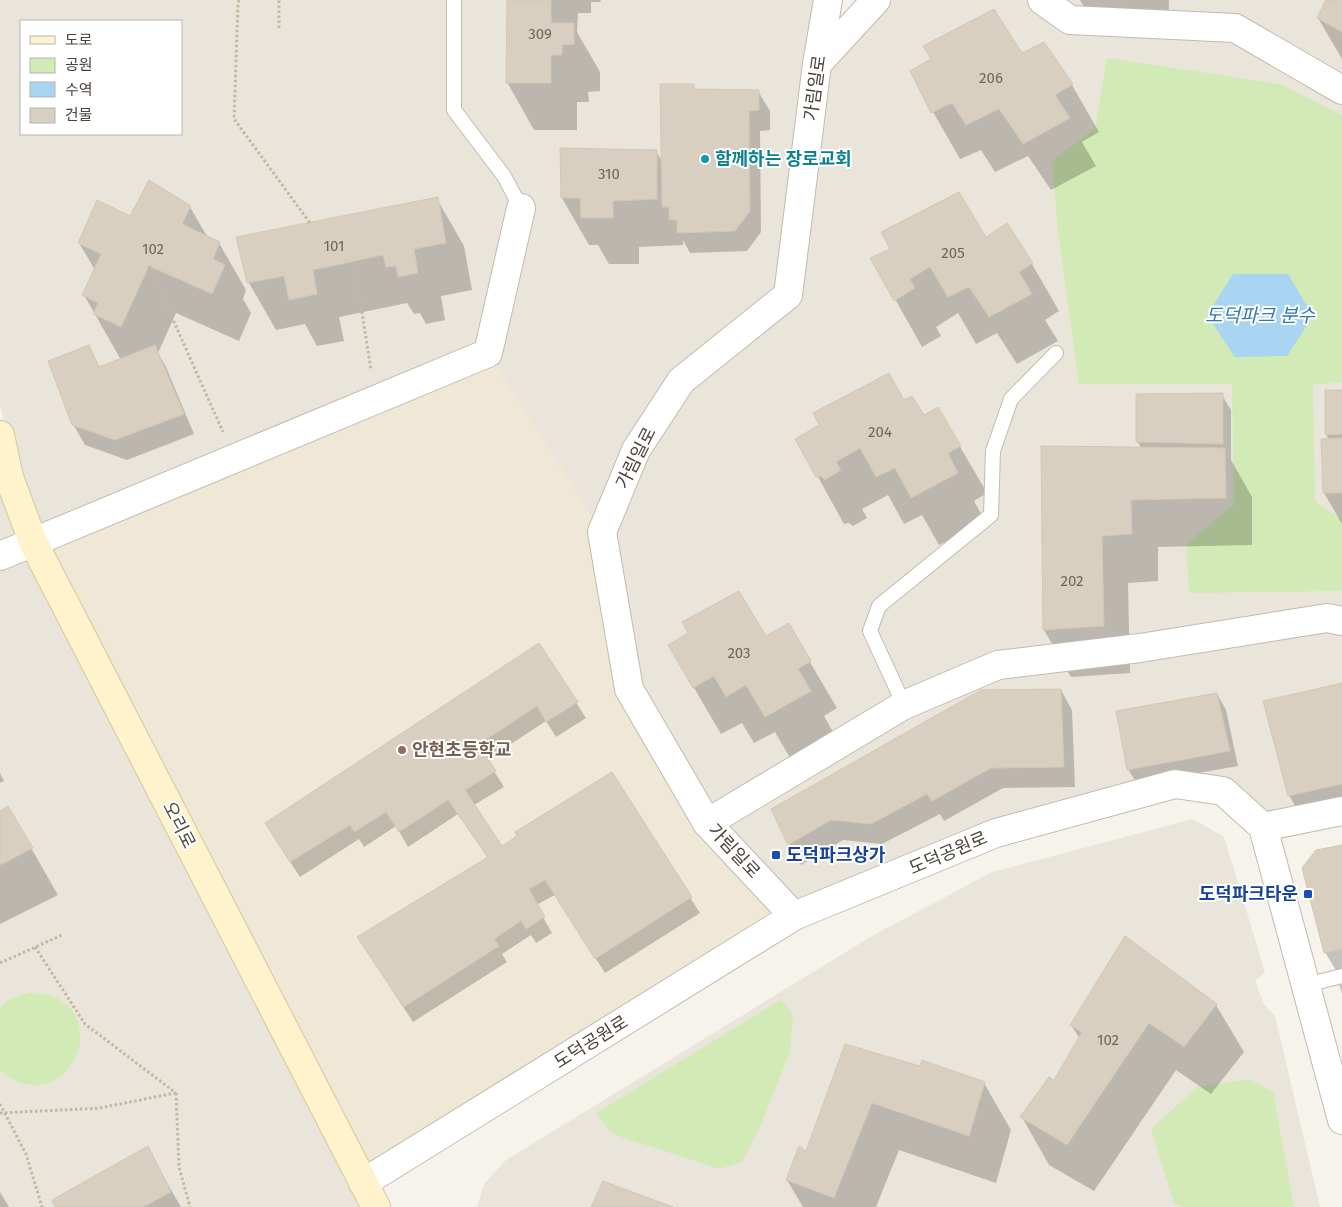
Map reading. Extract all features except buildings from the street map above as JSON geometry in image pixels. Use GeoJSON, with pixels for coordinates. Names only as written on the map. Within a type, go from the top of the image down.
{"type":"FeatureCollection","features":[{"type":"Feature","properties":{"kind":"main road","name":"오리로"},"geometry":{"type":"LineString","coordinates":[[0,435],[9,477],[33,542],[376,1207]]}},
{"type":"Feature","properties":{"kind":"street","name":"가림일로"},"geometry":{"type":"LineString","coordinates":[[794,916],[707,823],[629,689],[602,532],[636,450],[681,381],[788,295],[817,64],[828,0]]}},
{"type":"Feature","properties":{"kind":"street"},"geometry":{"type":"LineString","coordinates":[[817,64],[876,0]]}},
{"type":"Feature","properties":{"kind":"street"},"geometry":{"type":"LineString","coordinates":[[1042,0],[1070,20],[1235,28],[1342,90]]}},
{"type":"Feature","properties":{"kind":"street"},"geometry":{"type":"LineString","coordinates":[[0,556],[488,353],[521,208]]}},
{"type":"Feature","properties":{"kind":"street"},"geometry":{"type":"LineString","coordinates":[[707,823],[904,705],[998,665],[1111,652],[1327,618],[1342,621]]}},
{"type":"Feature","properties":{"kind":"street","name":"도덕공원로"},"geometry":{"type":"LineString","coordinates":[[363,1183],[794,916],[996,833],[1175,784],[1223,791],[1263,827]]}},
{"type":"Feature","properties":{"kind":"street"},"geometry":{"type":"LineString","coordinates":[[1342,812],[1263,827],[1342,1120]]}},
{"type":"Feature","properties":{"kind":"lane"},"geometry":{"type":"LineString","coordinates":[[454,0],[454,110],[504,176],[521,208]]}},
{"type":"Feature","properties":{"kind":"lane"},"geometry":{"type":"LineString","coordinates":[[904,705],[870,631],[879,606],[991,515],[993,451],[1011,399],[1056,353]]}},
{"type":"Feature","properties":{"kind":"lane"},"geometry":{"type":"LineString","coordinates":[[1306,985],[1342,976]]}},
{"type":"Feature","properties":{"kind":"path"},"geometry":{"type":"LineString","coordinates":[[239,0],[234,120],[310,222]]}},
{"type":"Feature","properties":{"kind":"path"},"geometry":{"type":"LineString","coordinates":[[279,0],[279,28]]}},
{"type":"Feature","properties":{"kind":"path"},"geometry":{"type":"LineString","coordinates":[[354,262],[376,400]]}},
{"type":"Feature","properties":{"kind":"path"},"geometry":{"type":"LineString","coordinates":[[149,266],[234,458]]}},
{"type":"Feature","properties":{"kind":"path"},"geometry":{"type":"LineString","coordinates":[[0,963],[62,935]]}},
{"type":"Feature","properties":{"kind":"path"},"geometry":{"type":"LineString","coordinates":[[35,947],[85,1024],[176,1093]]}},
{"type":"Feature","properties":{"kind":"path"},"geometry":{"type":"LineString","coordinates":[[2,1113],[100,1108],[176,1093]]}},
{"type":"Feature","properties":{"kind":"path"},"geometry":{"type":"LineString","coordinates":[[176,1093],[179,1167],[190,1207]]}},
{"type":"Feature","properties":{"kind":"path"},"geometry":{"type":"LineString","coordinates":[[0,1104],[2,1113],[26,1154],[42,1207]]}},
{"type":"Feature","properties":{"kind":"shaded area"},"geometry":{"type":"Polygon","coordinates":[[[0,0],[828,0],[818,63],[876,0],[1342,0],[1342,811],[1263,827],[1223,791],[1175,784],[794,916],[700,811],[488,353],[376,1207],[0,1207],[0,435],[32,535],[0,405],[0,0]]]}},
{"type":"Feature","properties":{"kind":"shaded area","name":"안현초등학교"},"geometry":{"type":"Polygon","coordinates":[[[488,353],[602,532],[629,689],[707,823],[794,916],[363,1183],[33,542],[488,353]]]}},
{"type":"Feature","properties":{"kind":"shaded area"},"geometry":{"type":"Polygon","coordinates":[[[1193,819],[1224,837],[1265,972],[1255,981],[1264,1004],[1275,1016],[1320,1207],[477,1207],[484,1184],[506,1160],[872,936],[992,872],[1193,819]]]}},
{"type":"Feature","properties":{"kind":"green space"},"geometry":{"type":"Polygon","coordinates":[[[1107,58],[1280,84],[1342,115],[1342,383],[1313,384],[1315,501],[1342,520],[1342,591],[1189,593],[1186,545],[1234,504],[1232,384],[1079,384],[1058,232],[1052,161],[1095,128],[1107,58]]]}},
{"type":"Feature","properties":{"kind":"green space"},"geometry":{"type":"Polygon","coordinates":[[[32,992],[51,996],[62,1001],[73,1012],[79,1025],[80,1039],[78,1052],[71,1065],[62,1075],[49,1082],[34,1085],[16,1081],[0,1070],[0,1008],[10,999],[32,992]]]}},
{"type":"Feature","properties":{"kind":"green space"},"geometry":{"type":"Polygon","coordinates":[[[782,999],[793,1016],[790,1051],[760,1127],[742,1162],[719,1169],[612,1134],[596,1113],[782,999]]]}},
{"type":"Feature","properties":{"kind":"green space"},"geometry":{"type":"Polygon","coordinates":[[[1250,1079],[1273,1092],[1294,1207],[1183,1207],[1174,1203],[1151,1129],[1197,1087],[1250,1079]]]}},
{"type":"Feature","properties":{"kind":"water","name":"도덕파크 분수"},"geometry":{"type":"Polygon","coordinates":[[[1233,274],[1288,274],[1313,316],[1287,356],[1235,357],[1207,315],[1233,274]]]}},
{"type":"Feature","properties":{"kind":"place","name":"함께하는 장로교회"},"geometry":{"type":"Point","coordinates":[705,159]}},
{"type":"Feature","properties":{"kind":"place","name":"안현초등학교"},"geometry":{"type":"Point","coordinates":[402,750]}},
{"type":"Feature","properties":{"kind":"place","name":"도덕파크상가"},"geometry":{"type":"Point","coordinates":[776,855]}},
{"type":"Feature","properties":{"kind":"place","name":"도덕파크타운"},"geometry":{"type":"Point","coordinates":[1308,894]}}]}
